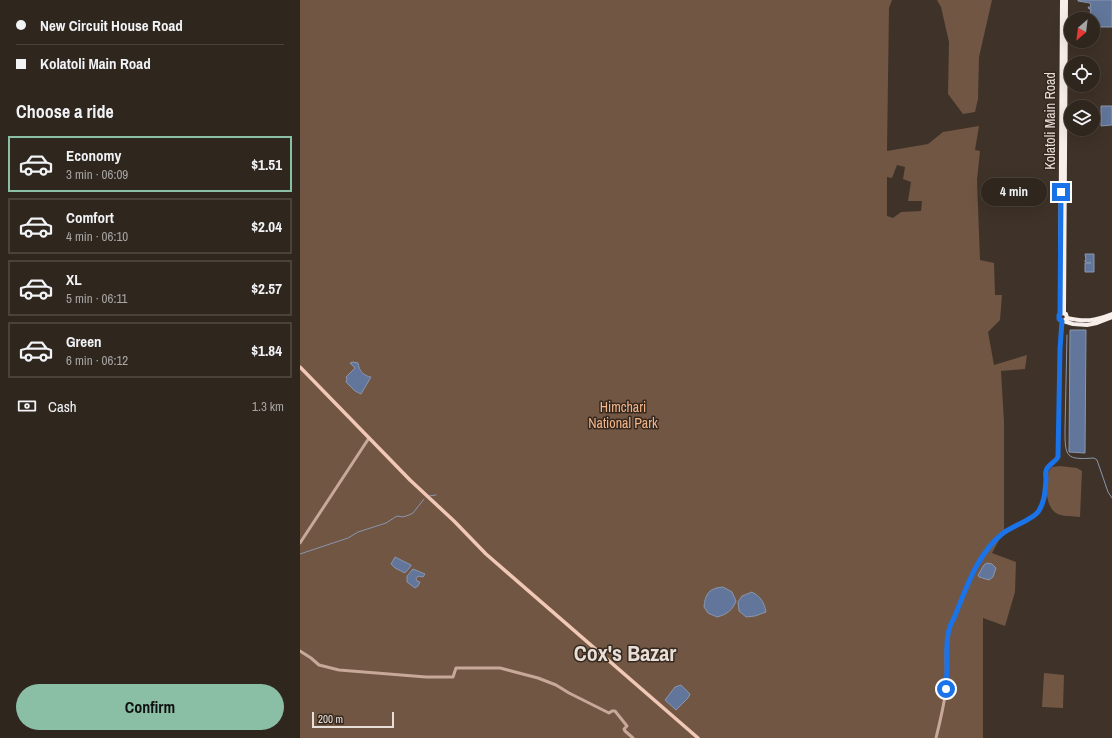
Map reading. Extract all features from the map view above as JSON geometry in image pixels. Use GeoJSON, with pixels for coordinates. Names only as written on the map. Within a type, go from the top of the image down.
{"type":"FeatureCollection","features":[{"type":"Feature","properties":{"kind":"highway","name":"Kolatoli Main Road"},"geometry":{"type":"LineString","coordinates":[[1062,0],[1062,313],[1059,315],[1059,319],[1064,320]]}},
{"type":"Feature","properties":{"kind":"highway","name":"Kolatoli Main Road"},"geometry":{"type":"LineString","coordinates":[[1062,274],[1066,0]]}},
{"type":"Feature","properties":{"kind":"highway"},"geometry":{"type":"LineString","coordinates":[[1062,313],[1067,316],[1064,320]]}},
{"type":"Feature","properties":{"kind":"highway"},"geometry":{"type":"LineString","coordinates":[[1064,320],[1096,320],[1112,314]]}},
{"type":"Feature","properties":{"kind":"highway"},"geometry":{"type":"LineString","coordinates":[[1064,320],[1073,324],[1087,325],[1112,317]]}},
{"type":"Feature","properties":{"kind":"main road"},"geometry":{"type":"LineString","coordinates":[[300,367],[410,480],[454,521],[486,554],[698,738]]}},
{"type":"Feature","properties":{"kind":"street"},"geometry":{"type":"LineString","coordinates":[[936,738],[946,689],[946,655],[949,625],[954,618],[984,553],[1010,528],[1035,516],[1042,505],[1045,494],[1046,470],[1057,460],[1058,457],[1060,349],[1064,320]]}},
{"type":"Feature","properties":{"kind":"street"},"geometry":{"type":"LineString","coordinates":[[300,543],[369,438]]}},
{"type":"Feature","properties":{"kind":"street"},"geometry":{"type":"LineString","coordinates":[[300,651],[319,665],[339,670],[420,677],[454,678],[456,668],[494,668],[544,679],[609,713],[615,711],[627,726],[624,729],[625,731],[633,738]]}},
{"type":"Feature","properties":{"kind":"green space","name":"Himchari National Park"},"geometry":{"type":"Polygon","coordinates":[[[300,0],[892,0],[889,8],[887,151],[928,144],[943,132],[979,126],[975,150],[980,151],[977,180],[980,260],[994,263],[995,295],[1002,295],[1000,320],[988,332],[994,365],[1027,355],[1025,369],[1001,371],[1004,422],[1004,531],[992,553],[1016,562],[1015,592],[1005,626],[983,618],[983,738],[300,738],[300,0]],[[897,165],[892,178],[887,177],[887,216],[893,218],[901,212],[921,211],[922,201],[908,201],[911,182],[903,179],[905,167],[897,165]]]}},
{"type":"Feature","properties":{"kind":"green space"},"geometry":{"type":"Polygon","coordinates":[[[937,0],[992,0],[979,57],[978,99],[975,112],[963,114],[948,94],[949,42],[941,7],[937,0]]]}},
{"type":"Feature","properties":{"kind":"green space"},"geometry":{"type":"Polygon","coordinates":[[[1060,466],[1077,468],[1082,471],[1080,517],[1064,516],[1056,513],[1048,501],[1046,485],[1048,472],[1052,467],[1060,466]]]}},
{"type":"Feature","properties":{"kind":"green space"},"geometry":{"type":"Polygon","coordinates":[[[1044,673],[1064,675],[1063,708],[1042,707],[1044,673]]]}},
{"type":"Feature","properties":{"kind":"water"},"geometry":{"type":"Polygon","coordinates":[[[1112,0],[1112,27],[1100,27],[1100,12],[1090,12],[1091,9],[1088,7],[1091,7],[1090,3],[1078,1],[1112,0]]]}},
{"type":"Feature","properties":{"kind":"water"},"geometry":{"type":"Polygon","coordinates":[[[1101,106],[1112,106],[1112,125],[1101,126],[1101,106]]]}},
{"type":"Feature","properties":{"kind":"water"},"geometry":{"type":"Polygon","coordinates":[[[1085,254],[1094,254],[1094,272],[1085,272],[1085,263],[1091,263],[1085,262],[1085,254]]]}},
{"type":"Feature","properties":{"kind":"water"},"geometry":{"type":"Polygon","coordinates":[[[1070,330],[1086,330],[1085,453],[1069,452],[1070,330]]]}},
{"type":"Feature","properties":{"kind":"water"},"geometry":{"type":"Polygon","coordinates":[[[350,363],[358,363],[362,373],[371,377],[361,394],[355,391],[346,382],[346,377],[355,368],[350,363]]]}},
{"type":"Feature","properties":{"kind":"water"},"geometry":{"type":"Polygon","coordinates":[[[395,557],[411,565],[405,573],[395,568],[391,564],[395,557]]]}},
{"type":"Feature","properties":{"kind":"water"},"geometry":{"type":"Polygon","coordinates":[[[987,563],[992,564],[996,568],[993,577],[989,580],[979,577],[978,575],[987,563]]]}},
{"type":"Feature","properties":{"kind":"water"},"geometry":{"type":"Polygon","coordinates":[[[413,569],[425,574],[423,577],[418,576],[416,579],[420,582],[415,588],[407,582],[407,576],[413,569]]]}},
{"type":"Feature","properties":{"kind":"water"},"geometry":{"type":"Polygon","coordinates":[[[723,587],[732,592],[736,601],[729,612],[717,617],[708,613],[704,607],[705,599],[711,590],[723,587]]]}},
{"type":"Feature","properties":{"kind":"water"},"geometry":{"type":"Polygon","coordinates":[[[752,592],[762,600],[766,612],[755,616],[746,617],[739,611],[738,602],[742,596],[752,592]]]}},
{"type":"Feature","properties":{"kind":"water"},"geometry":{"type":"Polygon","coordinates":[[[681,685],[690,694],[676,710],[665,700],[675,687],[681,685]]]}},
{"type":"Feature","properties":{"kind":"waterway"},"geometry":{"type":"LineString","coordinates":[[1067,335],[1065,430],[1067,451],[1069,455],[1073,457],[1094,458],[1097,460],[1108,492],[1112,498]]}},
{"type":"Feature","properties":{"kind":"waterway"},"geometry":{"type":"LineString","coordinates":[[429,496],[436,495]]}},
{"type":"Feature","properties":{"kind":"waterway"},"geometry":{"type":"LineString","coordinates":[[300,554],[348,538],[358,532],[386,523],[397,516],[403,517],[409,515],[413,513],[424,499]]}},
{"type":"Feature","properties":{"kind":"district","name":"Cox's Bazar"},"geometry":{"type":"Point","coordinates":[625,653]}},
{"type":"Feature","properties":{"kind":"route"},"geometry":{"type":"LineString","coordinates":[[946,689],[946,655],[949,625],[954,618],[975,570],[984,553],[1002,534],[1010,528],[1035,516],[1039,511],[1045,494],[1046,470],[1057,460],[1058,457],[1062,321],[1059,319],[1061,192]]}}]}
